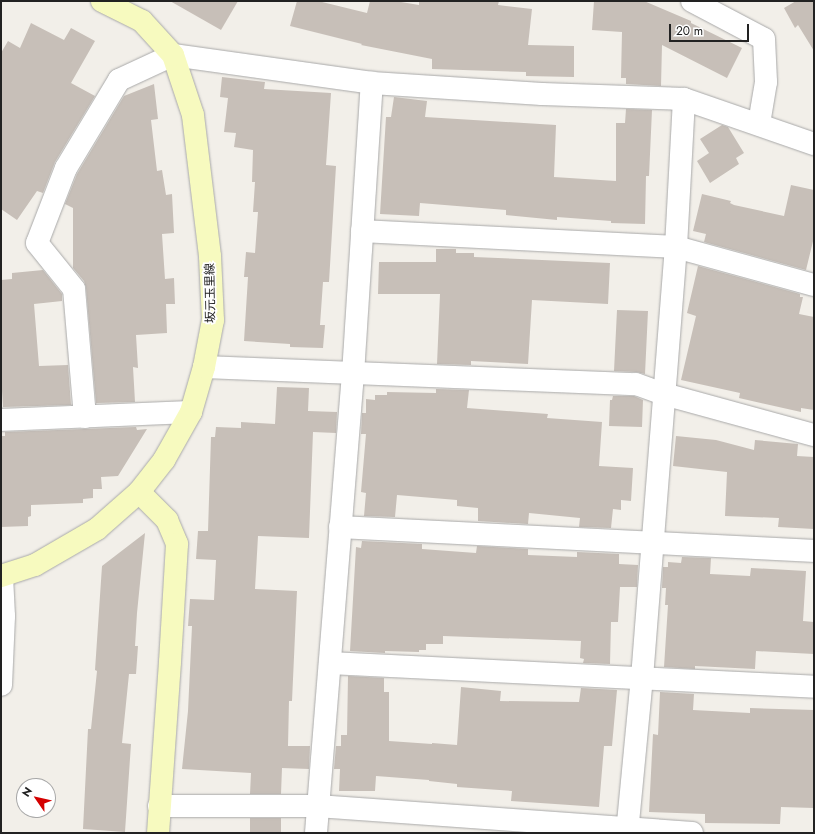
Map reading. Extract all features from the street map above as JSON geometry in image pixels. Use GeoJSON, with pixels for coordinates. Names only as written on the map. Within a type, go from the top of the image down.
{"type":"FeatureCollection","features":[{"type":"Feature","properties":{"kind":"street","name":"坂元玉里線"},"geometry":{"type":"LineString","coordinates":[[1,576],[35,566],[97,529],[139,492],[164,460],[191,412],[204,368],[214,320],[210,256],[193,115],[173,55],[142,21],[102,1]]}},
{"type":"Feature","properties":{"kind":"street"},"geometry":{"type":"LineString","coordinates":[[692,1],[764,39],[766,82],[759,124]]}},
{"type":"Feature","properties":{"kind":"street"},"geometry":{"type":"LineString","coordinates":[[85,417],[74,289],[37,243],[66,168],[119,80],[173,55],[372,83],[542,94],[684,99],[814,144]]}},
{"type":"Feature","properties":{"kind":"street"},"geometry":{"type":"LineString","coordinates":[[316,833],[353,374],[372,83]]}},
{"type":"Feature","properties":{"kind":"street"},"geometry":{"type":"LineString","coordinates":[[628,831],[642,678],[676,246],[684,99]]}},
{"type":"Feature","properties":{"kind":"street"},"geometry":{"type":"LineString","coordinates":[[362,231],[676,246],[814,286]]}},
{"type":"Feature","properties":{"kind":"street"},"geometry":{"type":"LineString","coordinates":[[204,368],[636,384],[664,394],[814,435]]}},
{"type":"Feature","properties":{"kind":"street"},"geometry":{"type":"LineString","coordinates":[[1,420],[191,412]]}},
{"type":"Feature","properties":{"kind":"street"},"geometry":{"type":"LineString","coordinates":[[139,492],[167,520],[177,544],[158,833]]}},
{"type":"Feature","properties":{"kind":"street"},"geometry":{"type":"LineString","coordinates":[[340,527],[652,541],[814,551]]}},
{"type":"Feature","properties":{"kind":"street"},"geometry":{"type":"LineString","coordinates":[[1,576],[4,616],[1,685]]}},
{"type":"Feature","properties":{"kind":"street"},"geometry":{"type":"LineString","coordinates":[[330,663],[814,687]]}},
{"type":"Feature","properties":{"kind":"street"},"geometry":{"type":"LineString","coordinates":[[159,806],[317,806],[467,825],[692,833]]}},
{"type":"Feature","properties":{"kind":"building"},"geometry":{"type":"Polygon","coordinates":[[[170,1],[238,1],[221,30],[170,1]]]}},
{"type":"Feature","properties":{"kind":"building"},"geometry":{"type":"Polygon","coordinates":[[[297,1],[318,1],[367,13],[370,1],[395,1],[419,5],[419,1],[499,1],[498,5],[532,9],[528,45],[574,46],[574,77],[526,76],[526,72],[432,69],[432,59],[361,45],[362,44],[290,26],[297,1]]]}},
{"type":"Feature","properties":{"kind":"building"},"geometry":{"type":"Polygon","coordinates":[[[594,1],[644,1],[691,21],[691,23],[742,48],[727,78],[662,45],[661,86],[626,84],[626,78],[621,78],[622,32],[592,30],[594,1]]]}},
{"type":"Feature","properties":{"kind":"building"},"geometry":{"type":"Polygon","coordinates":[[[796,1],[814,1],[814,51],[798,25],[795,28],[784,8],[796,1]]]}},
{"type":"Feature","properties":{"kind":"building"},"geometry":{"type":"Polygon","coordinates":[[[31,23],[64,40],[71,28],[95,41],[71,83],[95,96],[55,162],[43,193],[37,191],[17,220],[1,209],[1,53],[8,41],[20,48],[31,23]]]}},
{"type":"Feature","properties":{"kind":"building"},"geometry":{"type":"Polygon","coordinates":[[[222,77],[265,82],[264,89],[331,93],[326,165],[336,166],[329,282],[323,282],[320,325],[325,325],[323,348],[290,347],[290,344],[244,341],[248,277],[244,277],[246,252],[255,253],[258,212],[253,212],[255,182],[252,182],[253,150],[234,147],[236,133],[224,132],[228,98],[220,97],[222,77]]]}},
{"type":"Feature","properties":{"kind":"building"},"geometry":{"type":"Polygon","coordinates":[[[154,84],[158,119],[151,120],[157,171],[162,170],[166,195],[172,194],[174,233],[162,234],[165,279],[174,278],[175,304],[166,304],[167,333],[136,335],[138,368],[133,367],[135,402],[96,403],[86,288],[84,281],[73,268],[73,208],[65,204],[77,174],[124,96],[154,84]]]}},
{"type":"Feature","properties":{"kind":"building"},"geometry":{"type":"Polygon","coordinates":[[[394,97],[427,101],[425,117],[556,125],[554,177],[616,181],[616,123],[625,123],[626,109],[652,110],[649,176],[646,176],[645,224],[611,223],[611,221],[557,217],[557,220],[506,215],[506,210],[420,203],[419,216],[380,214],[386,117],[391,117],[394,97]]]}},
{"type":"Feature","properties":{"kind":"building"},"geometry":{"type":"Polygon","coordinates":[[[722,125],[728,127],[744,153],[736,158],[739,164],[710,183],[697,161],[709,153],[700,139],[722,125]]]}},
{"type":"Feature","properties":{"kind":"building"},"geometry":{"type":"Polygon","coordinates":[[[791,185],[814,190],[814,237],[806,270],[704,242],[706,234],[693,231],[702,194],[731,201],[730,203],[734,205],[784,216],[791,185]]]}},
{"type":"Feature","properties":{"kind":"building"},"geometry":{"type":"Polygon","coordinates":[[[436,249],[456,249],[456,253],[474,253],[474,257],[610,263],[608,304],[532,300],[528,364],[471,361],[471,365],[437,364],[440,294],[378,294],[379,262],[436,262],[436,249]]]}},
{"type":"Feature","properties":{"kind":"building"},"geometry":{"type":"Polygon","coordinates":[[[698,266],[800,294],[800,297],[803,297],[799,314],[814,317],[814,410],[801,408],[801,412],[739,398],[740,393],[681,380],[696,316],[687,313],[698,266]]]}},
{"type":"Feature","properties":{"kind":"building"},"geometry":{"type":"Polygon","coordinates":[[[43,270],[62,294],[62,301],[34,304],[39,366],[68,365],[71,405],[3,407],[1,375],[1,280],[12,279],[12,273],[43,270]]]}},
{"type":"Feature","properties":{"kind":"building"},"geometry":{"type":"Polygon","coordinates":[[[617,310],[648,311],[645,374],[614,371],[617,310]]]}},
{"type":"Feature","properties":{"kind":"building"},"geometry":{"type":"Polygon","coordinates":[[[277,387],[309,388],[308,411],[337,412],[336,433],[313,432],[309,538],[258,536],[255,589],[297,591],[292,701],[289,701],[288,746],[310,746],[309,769],[282,768],[281,794],[250,794],[251,773],[182,769],[188,711],[192,626],[188,626],[190,599],[214,600],[216,560],[196,559],[198,531],[208,531],[211,437],[215,437],[216,427],[241,428],[241,422],[275,424],[277,387]]]}},
{"type":"Feature","properties":{"kind":"building"},"geometry":{"type":"Polygon","coordinates":[[[436,389],[469,390],[467,408],[548,414],[547,418],[602,422],[599,466],[633,468],[631,501],[621,500],[621,510],[613,509],[611,528],[579,527],[580,518],[529,513],[528,524],[478,521],[478,508],[457,506],[457,500],[397,495],[395,517],[364,516],[366,493],[361,492],[366,434],[361,434],[362,413],[366,413],[366,399],[375,400],[375,395],[387,395],[387,392],[436,393],[436,389]]]}},
{"type":"Feature","properties":{"kind":"building"},"geometry":{"type":"Polygon","coordinates":[[[613,396],[634,396],[643,400],[642,427],[609,426],[610,400],[612,400],[613,396]]]}},
{"type":"Feature","properties":{"kind":"building"},"geometry":{"type":"Polygon","coordinates":[[[136,427],[137,430],[147,429],[118,476],[101,477],[102,489],[93,489],[93,498],[83,499],[83,503],[31,505],[31,516],[28,517],[28,526],[1,527],[1,436],[5,436],[5,432],[136,427]]]}},
{"type":"Feature","properties":{"kind":"building"},"geometry":{"type":"Polygon","coordinates":[[[676,436],[716,440],[754,450],[755,440],[798,444],[797,456],[814,457],[814,529],[778,527],[779,518],[725,516],[727,472],[673,466],[676,436]]]}},
{"type":"Feature","properties":{"kind":"building"},"geometry":{"type":"Polygon","coordinates":[[[145,533],[137,613],[135,646],[138,646],[136,674],[129,674],[122,743],[131,744],[125,832],[83,829],[88,729],[91,729],[97,671],[95,670],[102,566],[145,533]]]}},
{"type":"Feature","properties":{"kind":"building"},"geometry":{"type":"Polygon","coordinates":[[[362,541],[422,544],[422,549],[476,553],[477,546],[528,549],[528,555],[577,557],[577,552],[619,554],[619,564],[638,565],[637,587],[620,587],[618,622],[611,622],[610,664],[583,663],[584,659],[580,658],[581,641],[443,636],[443,644],[426,644],[426,650],[419,650],[419,652],[385,651],[385,653],[350,651],[356,547],[361,548],[362,541]]]}},
{"type":"Feature","properties":{"kind":"building"},"geometry":{"type":"Polygon","coordinates":[[[682,557],[711,558],[710,574],[750,576],[751,568],[806,571],[803,621],[814,622],[814,654],[756,651],[755,669],[695,666],[695,669],[664,667],[668,605],[665,605],[666,588],[662,588],[663,567],[668,567],[668,562],[681,563],[682,557]]]}},
{"type":"Feature","properties":{"kind":"building"},"geometry":{"type":"Polygon","coordinates":[[[348,676],[384,678],[384,692],[389,692],[389,741],[432,744],[457,745],[461,687],[501,691],[500,701],[579,702],[581,688],[617,690],[612,746],[604,746],[599,807],[511,801],[512,791],[457,787],[457,784],[429,780],[376,776],[375,791],[339,791],[340,769],[334,769],[336,746],[341,746],[341,735],[347,735],[348,676]]]}},
{"type":"Feature","properties":{"kind":"building"},"geometry":{"type":"Polygon","coordinates":[[[660,692],[694,694],[693,710],[750,713],[750,708],[814,710],[814,808],[781,807],[780,824],[705,823],[705,814],[649,812],[653,734],[658,735],[660,692]]]}},
{"type":"Feature","properties":{"kind":"building"},"geometry":{"type":"Polygon","coordinates":[[[250,818],[281,818],[281,833],[250,833],[250,818]]]}}]}
